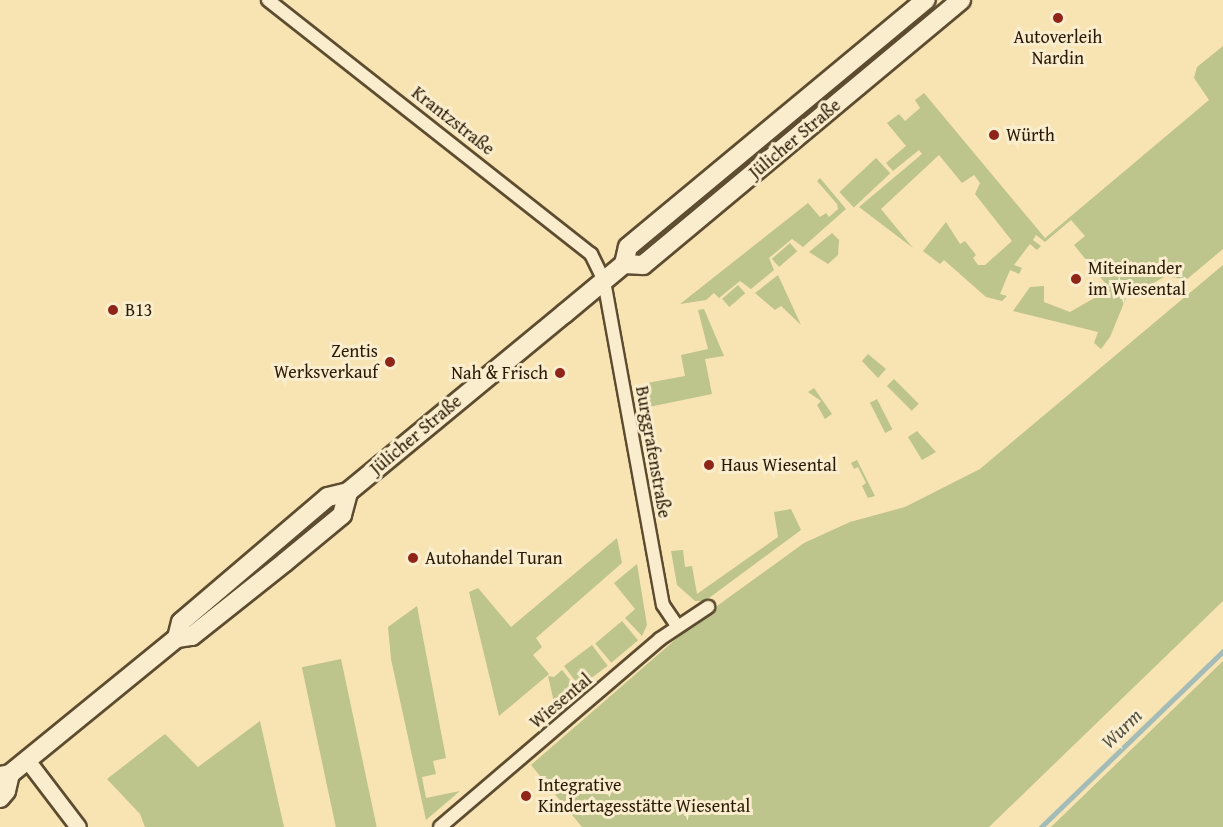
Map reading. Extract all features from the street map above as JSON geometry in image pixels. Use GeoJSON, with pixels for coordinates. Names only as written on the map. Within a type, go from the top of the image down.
{"type":"FeatureCollection","features":[{"type":"Feature","properties":{"kind":"main road","name":"Jülicher Straße"},"geometry":{"type":"LineString","coordinates":[[0,798],[6,792],[5,775],[27,760],[177,638],[192,636],[342,515],[348,492],[624,264],[628,247],[926,0]]}},
{"type":"Feature","properties":{"kind":"main road","name":"Jülicher Straße"},"geometry":{"type":"LineString","coordinates":[[624,264],[643,265],[961,0]]}},
{"type":"Feature","properties":{"kind":"main road"},"geometry":{"type":"LineString","coordinates":[[890,30],[905,47]]}},
{"type":"Feature","properties":{"kind":"main road"},"geometry":{"type":"LineString","coordinates":[[760,138],[775,156]]}},
{"type":"Feature","properties":{"kind":"street","name":"Krantzstraße"},"geometry":{"type":"LineString","coordinates":[[268,0],[581,243],[604,281]]}},
{"type":"Feature","properties":{"kind":"street","name":"Burggrafenstraße"},"geometry":{"type":"LineString","coordinates":[[604,281],[663,605],[677,626]]}},
{"type":"Feature","properties":{"kind":"street","name":"Wiesental"},"geometry":{"type":"LineString","coordinates":[[440,827],[677,626],[708,607]]}},
{"type":"Feature","properties":{"kind":"street"},"geometry":{"type":"LineString","coordinates":[[27,760],[78,827]]}},
{"type":"Feature","properties":{"kind":"green space"},"geometry":{"type":"Polygon","coordinates":[[[1223,46],[1223,249],[1186,280],[1166,276],[1126,298],[1110,337],[1101,349],[1094,343],[1098,332],[1013,311],[1030,287],[1044,286],[1044,302],[1070,312],[1110,289],[1074,245],[1085,236],[1071,220],[1045,242],[1036,235],[1033,240],[1041,246],[1037,250],[1030,244],[1014,265],[1022,268],[1019,274],[1010,270],[1000,294],[1007,296],[1002,301],[986,297],[944,260],[940,264],[923,251],[946,222],[960,244],[965,241],[976,255],[973,258],[978,265],[985,265],[1012,241],[975,194],[980,183],[974,175],[962,183],[939,155],[881,209],[913,248],[859,207],[922,154],[919,150],[893,171],[886,163],[906,146],[887,123],[899,114],[905,121],[920,108],[915,100],[924,93],[1045,238],[1209,100],[1194,78],[1197,67],[1223,46]]]}},
{"type":"Feature","properties":{"kind":"green space"},"geometry":{"type":"Polygon","coordinates":[[[876,158],[890,173],[854,207],[839,192],[876,158]]]}},
{"type":"Feature","properties":{"kind":"green space"},"geometry":{"type":"Polygon","coordinates":[[[820,178],[846,209],[803,247],[792,239],[769,258],[774,270],[751,289],[740,281],[719,298],[714,293],[706,300],[680,304],[808,203],[820,217],[826,213],[829,217],[838,209],[837,204],[817,181],[820,178]]]}},
{"type":"Feature","properties":{"kind":"green space"},"geometry":{"type":"Polygon","coordinates":[[[832,233],[839,240],[838,255],[828,264],[809,252],[832,233]]]}},
{"type":"Feature","properties":{"kind":"green space"},"geometry":{"type":"Polygon","coordinates":[[[790,243],[797,251],[779,267],[772,259],[790,243]]]}},
{"type":"Feature","properties":{"kind":"green space"},"geometry":{"type":"Polygon","coordinates":[[[1223,265],[1223,601],[989,827],[582,827],[531,765],[699,619],[804,543],[850,522],[905,507],[980,469],[1223,265]]]}},
{"type":"Feature","properties":{"kind":"green space"},"geometry":{"type":"Polygon","coordinates":[[[778,275],[801,325],[781,306],[775,310],[755,293],[778,275]]]}},
{"type":"Feature","properties":{"kind":"green space"},"geometry":{"type":"Polygon","coordinates":[[[738,285],[745,293],[729,307],[722,299],[738,285]]]}},
{"type":"Feature","properties":{"kind":"green space"},"geometry":{"type":"Polygon","coordinates":[[[704,309],[724,356],[705,359],[712,394],[644,408],[642,398],[650,396],[647,383],[685,376],[681,355],[708,349],[698,310],[704,309]]]}},
{"type":"Feature","properties":{"kind":"green space"},"geometry":{"type":"Polygon","coordinates":[[[868,354],[886,369],[878,378],[862,361],[868,354]]]}},
{"type":"Feature","properties":{"kind":"green space"},"geometry":{"type":"Polygon","coordinates":[[[894,379],[919,404],[912,411],[887,386],[894,379]]]}},
{"type":"Feature","properties":{"kind":"green space"},"geometry":{"type":"Polygon","coordinates":[[[814,388],[832,414],[825,419],[817,405],[821,401],[808,392],[814,388]]]}},
{"type":"Feature","properties":{"kind":"green space"},"geometry":{"type":"Polygon","coordinates":[[[877,399],[892,429],[885,433],[870,403],[877,399]]]}},
{"type":"Feature","properties":{"kind":"green space"},"geometry":{"type":"Polygon","coordinates":[[[917,431],[936,452],[922,460],[908,437],[917,431]]]}},
{"type":"Feature","properties":{"kind":"green space"},"geometry":{"type":"Polygon","coordinates":[[[857,460],[875,496],[868,498],[862,486],[866,483],[858,467],[854,469],[851,463],[857,460]]]}},
{"type":"Feature","properties":{"kind":"green space"},"geometry":{"type":"Polygon","coordinates":[[[791,509],[801,530],[705,601],[695,601],[677,585],[671,551],[683,550],[685,567],[692,566],[697,594],[778,537],[774,512],[791,509]]]}},
{"type":"Feature","properties":{"kind":"green space"},"geometry":{"type":"Polygon","coordinates":[[[617,538],[622,563],[536,638],[542,647],[533,655],[549,674],[499,716],[469,592],[478,588],[511,627],[617,538]]]}},
{"type":"Feature","properties":{"kind":"green space"},"geometry":{"type":"Polygon","coordinates":[[[637,564],[647,625],[642,636],[625,618],[635,609],[614,583],[637,564]]]}},
{"type":"Feature","properties":{"kind":"green space"},"geometry":{"type":"Polygon","coordinates":[[[417,606],[446,758],[433,761],[436,774],[422,777],[426,798],[460,791],[426,820],[391,659],[388,627],[417,606]]]}},
{"type":"Feature","properties":{"kind":"green space"},"geometry":{"type":"Polygon","coordinates":[[[622,621],[638,640],[611,663],[595,643],[622,621]]]}},
{"type":"Feature","properties":{"kind":"green space"},"geometry":{"type":"Polygon","coordinates":[[[592,645],[608,666],[580,687],[564,666],[592,645]]]}},
{"type":"Feature","properties":{"kind":"green space"},"geometry":{"type":"Polygon","coordinates":[[[341,659],[377,827],[336,827],[302,667],[341,659]]]}},
{"type":"Feature","properties":{"kind":"green space"},"geometry":{"type":"Polygon","coordinates":[[[1223,661],[1223,827],[1051,827],[1223,661]]]}},
{"type":"Feature","properties":{"kind":"green space"},"geometry":{"type":"Polygon","coordinates":[[[562,670],[579,691],[556,711],[548,676],[554,677],[562,670]]]}},
{"type":"Feature","properties":{"kind":"green space"},"geometry":{"type":"Polygon","coordinates":[[[260,721],[284,827],[145,827],[140,814],[107,779],[165,734],[198,767],[260,721]]]}},
{"type":"Feature","properties":{"kind":"waterway","name":"Wurm"},"geometry":{"type":"LineString","coordinates":[[1041,827],[1223,651]]}},
{"type":"Feature","properties":{"kind":"place","name":"Autoverleih Nardin"},"geometry":{"type":"Point","coordinates":[1058,18]}},
{"type":"Feature","properties":{"kind":"place","name":"Würth"},"geometry":{"type":"Point","coordinates":[994,135]}},
{"type":"Feature","properties":{"kind":"place","name":"Miteinander im Wiesental"},"geometry":{"type":"Point","coordinates":[1076,279]}},
{"type":"Feature","properties":{"kind":"place","name":"B13"},"geometry":{"type":"Point","coordinates":[113,310]}},
{"type":"Feature","properties":{"kind":"place","name":"Zentis Werksverkauf"},"geometry":{"type":"Point","coordinates":[390,362]}},
{"type":"Feature","properties":{"kind":"place","name":"Nah & Frisch"},"geometry":{"type":"Point","coordinates":[560,373]}},
{"type":"Feature","properties":{"kind":"place","name":"Haus Wiesental"},"geometry":{"type":"Point","coordinates":[709,465]}},
{"type":"Feature","properties":{"kind":"place","name":"Autohandel Turan"},"geometry":{"type":"Point","coordinates":[413,558]}},
{"type":"Feature","properties":{"kind":"place","name":"Integrative Kindertagesstätte Wiesental"},"geometry":{"type":"Point","coordinates":[526,796]}}]}
